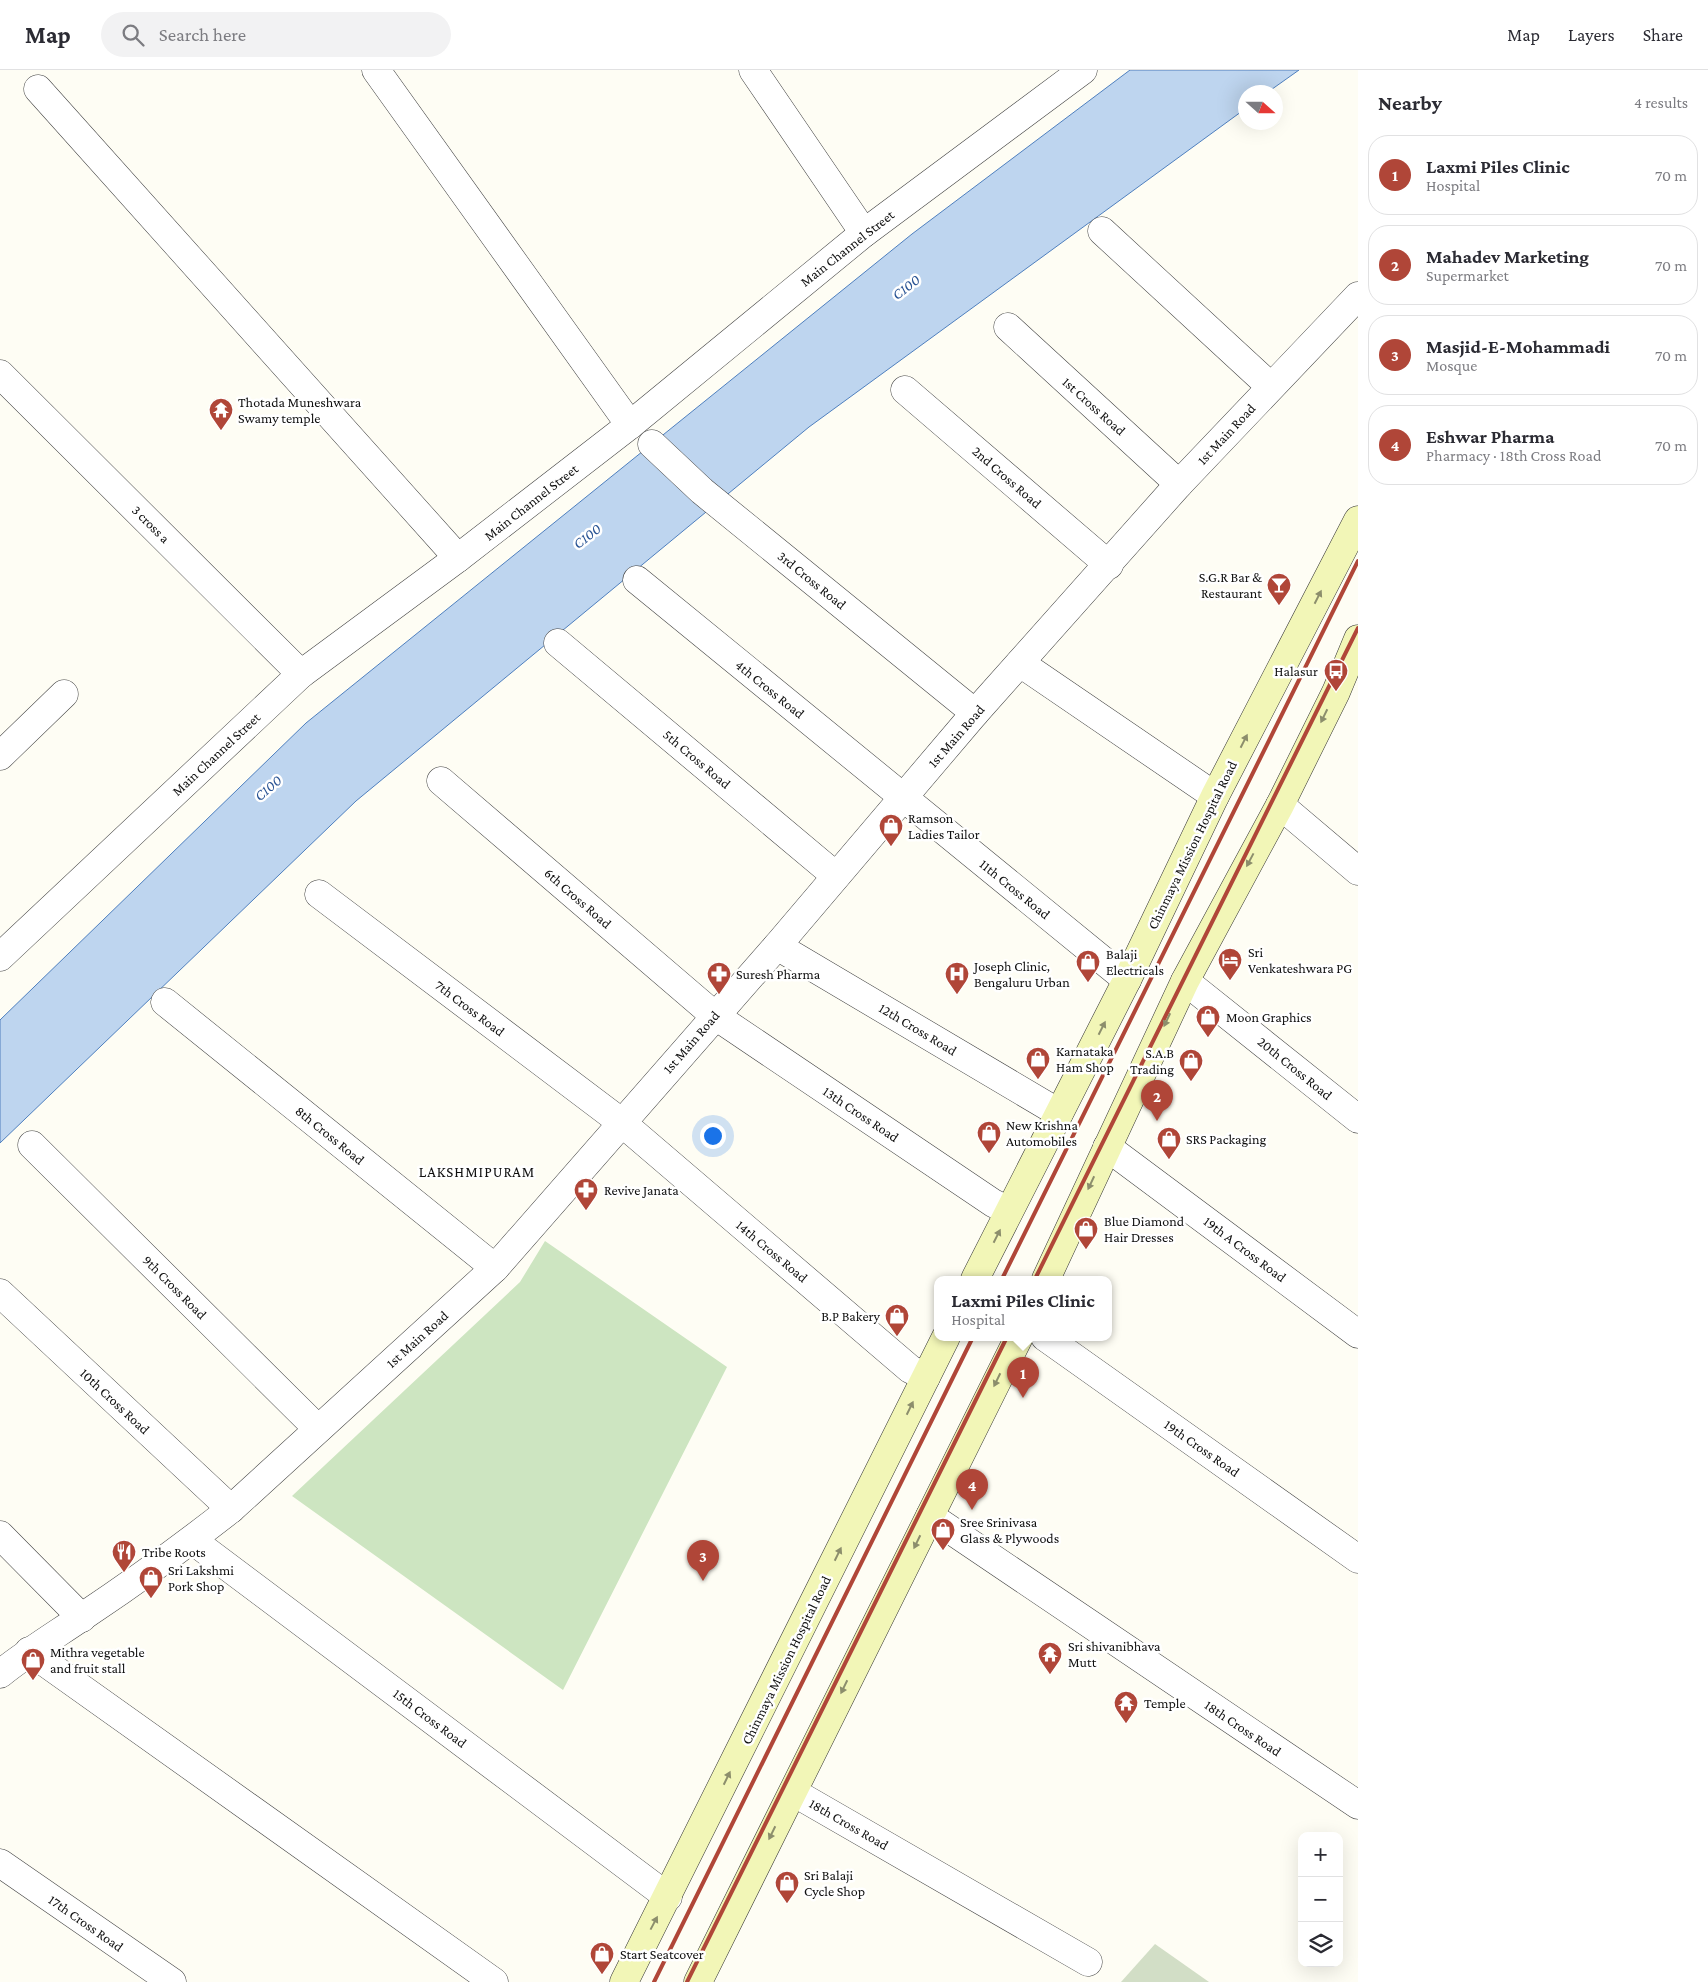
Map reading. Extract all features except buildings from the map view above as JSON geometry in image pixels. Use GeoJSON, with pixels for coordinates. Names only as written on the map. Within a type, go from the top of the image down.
{"type":"FeatureCollection","features":[{"type":"Feature","properties":{"kind":"main road","name":"Chinmaya Mission Hospital Road"},"geometry":{"type":"LineString","coordinates":[[976,1276],[1126,980],[1215,796],[1358,520]]}},
{"type":"Feature","properties":{"kind":"main road"},"geometry":{"type":"LineString","coordinates":[[1047,1276],[1185,981],[1280,805],[1336,692],[1358,639]]}},
{"type":"Feature","properties":{"kind":"main road","name":"Chinmaya Mission Hospital Road"},"geometry":{"type":"LineString","coordinates":[[624,1982],[944,1341]]}},
{"type":"Feature","properties":{"kind":"main road"},"geometry":{"type":"LineString","coordinates":[[698,1982],[1016,1341]]}},
{"type":"Feature","properties":{"kind":"street"},"geometry":{"type":"LineString","coordinates":[[376,70],[630,425]]}},
{"type":"Feature","properties":{"kind":"street"},"geometry":{"type":"LineString","coordinates":[[753,70],[864,233]]}},
{"type":"Feature","properties":{"kind":"street","name":"Main Channel Street"},"geometry":{"type":"LineString","coordinates":[[0,956],[301,674],[458,558],[630,425],[864,233],[1083,70]]}},
{"type":"Feature","properties":{"kind":"street"},"geometry":{"type":"LineString","coordinates":[[38,89],[458,558]]}},
{"type":"Feature","properties":{"kind":"street"},"geometry":{"type":"LineString","coordinates":[[1102,231],[1270,386]]}},
{"type":"Feature","properties":{"kind":"street","name":"1st Main Road"},"geometry":{"type":"LineString","coordinates":[[0,1674],[29,1651],[82,1618],[192,1540],[231,1509],[495,1268],[714,1015],[777,946],[975,713],[1109,565],[1179,484],[1270,386],[1358,296]]}},
{"type":"Feature","properties":{"kind":"street","name":"1st Cross Road"},"geometry":{"type":"LineString","coordinates":[[1008,327],[1179,484]]}},
{"type":"Feature","properties":{"kind":"street","name":"3 cross a"},"geometry":{"type":"LineString","coordinates":[[0,374],[301,674]]}},
{"type":"Feature","properties":{"kind":"street","name":"2nd Cross Road"},"geometry":{"type":"LineString","coordinates":[[905,390],[1109,565]]}},
{"type":"Feature","properties":{"kind":"street","name":"3rd Cross Road"},"geometry":{"type":"LineString","coordinates":[[652,444],[702,491],[975,713]]}},
{"type":"Feature","properties":{"kind":"street","name":"4th Cross Road"},"geometry":{"type":"LineString","coordinates":[[637,580],[904,798]]}},
{"type":"Feature","properties":{"kind":"street","name":"5th Cross Road"},"geometry":{"type":"LineString","coordinates":[[558,643],[836,876]]}},
{"type":"Feature","properties":{"kind":"street"},"geometry":{"type":"LineString","coordinates":[[1020,664],[1215,796]]}},
{"type":"Feature","properties":{"kind":"street"},"geometry":{"type":"LineString","coordinates":[[0,756],[64,694]]}},
{"type":"Feature","properties":{"kind":"street","name":"6th Cross Road"},"geometry":{"type":"LineString","coordinates":[[441,781],[714,1015]]}},
{"type":"Feature","properties":{"kind":"street","name":"11th Cross Road"},"geometry":{"type":"LineString","coordinates":[[904,798],[1126,980]]}},
{"type":"Feature","properties":{"kind":"street"},"geometry":{"type":"LineString","coordinates":[[1280,805],[1358,871]]}},
{"type":"Feature","properties":{"kind":"street","name":"7th Cross Road"},"geometry":{"type":"LineString","coordinates":[[319,894],[621,1122]]}},
{"type":"Feature","properties":{"kind":"street","name":"12th Cross Road"},"geometry":{"type":"LineString","coordinates":[[777,946],[1059,1113]]}},
{"type":"Feature","properties":{"kind":"street","name":"20th Cross Road"},"geometry":{"type":"LineString","coordinates":[[1185,981],[1358,1119]]}},
{"type":"Feature","properties":{"kind":"street","name":"8th Cross Road"},"geometry":{"type":"LineString","coordinates":[[165,1002],[495,1268]]}},
{"type":"Feature","properties":{"kind":"street","name":"13th Cross Road"},"geometry":{"type":"LineString","coordinates":[[714,1015],[993,1203],[1009,1211]]}},
{"type":"Feature","properties":{"kind":"street","name":"14th Cross Road"},"geometry":{"type":"LineString","coordinates":[[621,1122],[910,1369],[926,1377]]}},
{"type":"Feature","properties":{"kind":"street","name":"9th Cross Road"},"geometry":{"type":"LineString","coordinates":[[32,1145],[318,1429]]}},
{"type":"Feature","properties":{"kind":"street","name":"19th A Cross Road"},"geometry":{"type":"LineString","coordinates":[[1108,1147],[1358,1334]]}},
{"type":"Feature","properties":{"kind":"street","name":"10th Cross Road"},"geometry":{"type":"LineString","coordinates":[[0,1293],[231,1509]]}},
{"type":"Feature","properties":{"kind":"street","name":"19th Cross Road"},"geometry":{"type":"LineString","coordinates":[[1052,1341],[1358,1559]]}},
{"type":"Feature","properties":{"kind":"street","name":"18th Cross Road"},"geometry":{"type":"LineString","coordinates":[[930,1516],[1358,1806]]}},
{"type":"Feature","properties":{"kind":"street"},"geometry":{"type":"LineString","coordinates":[[0,1535],[82,1618]]}},
{"type":"Feature","properties":{"kind":"street","name":"15th Cross Road"},"geometry":{"type":"LineString","coordinates":[[192,1540],[668,1897]]}},
{"type":"Feature","properties":{"kind":"street"},"geometry":{"type":"LineString","coordinates":[[29,1651],[494,1982]]}},
{"type":"Feature","properties":{"kind":"street","name":"18th Cross Road"},"geometry":{"type":"LineString","coordinates":[[793,1792],[1088,1962]]}},
{"type":"Feature","properties":{"kind":"street","name":"17th Cross Road"},"geometry":{"type":"LineString","coordinates":[[0,1863],[172,1982]]}},
{"type":"Feature","properties":{"kind":"green space"},"geometry":{"type":"Polygon","coordinates":[[[545,1241],[727,1367],[563,1690],[292,1496],[520,1282],[545,1241]]]}},
{"type":"Feature","properties":{"kind":"green space"},"geometry":{"type":"Polygon","coordinates":[[[1155,1944],[1209,1982],[1121,1982],[1155,1944]]]}},
{"type":"Feature","properties":{"kind":"water","name":"C100"},"geometry":{"type":"Polygon","coordinates":[[[1130,70],[1299,70],[1278,85],[1238,85],[1238,114],[809,427],[356,801],[0,1143],[0,1020],[306,723],[912,234],[1130,70]]]}},
{"type":"Feature","properties":{"kind":"railway"},"geometry":{"type":"LineString","coordinates":[[1003,1276],[1358,561]]}},
{"type":"Feature","properties":{"kind":"railway"},"geometry":{"type":"LineString","coordinates":[[1036,1276],[1358,628]]}},
{"type":"Feature","properties":{"kind":"railway"},"geometry":{"type":"LineString","coordinates":[[654,1982],[971,1341]]}},
{"type":"Feature","properties":{"kind":"railway"},"geometry":{"type":"LineString","coordinates":[[687,1982],[1005,1341]]}},
{"type":"Feature","properties":{"kind":"place","name":"Thotada Muneshwara Swamy temple"},"geometry":{"type":"Point","coordinates":[221,431]}},
{"type":"Feature","properties":{"kind":"place","name":"S.G.R Bar & Restaurant"},"geometry":{"type":"Point","coordinates":[1279,606]}},
{"type":"Feature","properties":{"kind":"place","name":"Halasur"},"geometry":{"type":"Point","coordinates":[1336,692]}},
{"type":"Feature","properties":{"kind":"place","name":"Ramson Ladies Tailor"},"geometry":{"type":"Point","coordinates":[891,847]}},
{"type":"Feature","properties":{"kind":"place","name":"Sri Venkateshwara PG"},"geometry":{"type":"Point","coordinates":[1230,981]}},
{"type":"Feature","properties":{"kind":"place","name":"Balaji Electricals"},"geometry":{"type":"Point","coordinates":[1088,983]}},
{"type":"Feature","properties":{"kind":"place","name":"Suresh Pharma"},"geometry":{"type":"Point","coordinates":[719,995]}},
{"type":"Feature","properties":{"kind":"place","name":"Joseph Clinic, Bengaluru Urban"},"geometry":{"type":"Point","coordinates":[957,995]}},
{"type":"Feature","properties":{"kind":"place","name":"Moon Graphics"},"geometry":{"type":"Point","coordinates":[1208,1038]}},
{"type":"Feature","properties":{"kind":"place","name":"Karnataka Ham Shop"},"geometry":{"type":"Point","coordinates":[1038,1080]}},
{"type":"Feature","properties":{"kind":"place","name":"S.A.B Trading"},"geometry":{"type":"Point","coordinates":[1191,1082]}},
{"type":"Feature","properties":{"kind":"place","name":"Mahadev Marketing"},"geometry":{"type":"Point","coordinates":[1157,1121]}},
{"type":"Feature","properties":{"kind":"place","name":"New Krishna Automobiles"},"geometry":{"type":"Point","coordinates":[989,1154]}},
{"type":"Feature","properties":{"kind":"place","name":"SRS Packaging"},"geometry":{"type":"Point","coordinates":[1169,1160]}},
{"type":"Feature","properties":{"kind":"place","name":"Revive Janata"},"geometry":{"type":"Point","coordinates":[586,1211]}},
{"type":"Feature","properties":{"kind":"place","name":"Blue Diamond Hair Dresses"},"geometry":{"type":"Point","coordinates":[1086,1250]}},
{"type":"Feature","properties":{"kind":"place","name":"B.P Bakery"},"geometry":{"type":"Point","coordinates":[897,1337]}},
{"type":"Feature","properties":{"kind":"place","name":"Laxmi Piles Clinic"},"geometry":{"type":"Point","coordinates":[1023,1398]}},
{"type":"Feature","properties":{"kind":"place","name":"Eshwar Pharma"},"geometry":{"type":"Point","coordinates":[972,1510]}},
{"type":"Feature","properties":{"kind":"place","name":"Sree Srinivasa Glass & Plywoods"},"geometry":{"type":"Point","coordinates":[943,1551]}},
{"type":"Feature","properties":{"kind":"place","name":"Tribe Roots"},"geometry":{"type":"Point","coordinates":[124,1573]}},
{"type":"Feature","properties":{"kind":"place","name":"Masjid-E-Mohammadi"},"geometry":{"type":"Point","coordinates":[703,1581]}},
{"type":"Feature","properties":{"kind":"place","name":"Sri Lakshmi Pork Shop"},"geometry":{"type":"Point","coordinates":[151,1599]}},
{"type":"Feature","properties":{"kind":"place","name":"Sri shivanibhava Mutt"},"geometry":{"type":"Point","coordinates":[1050,1675]}},
{"type":"Feature","properties":{"kind":"place","name":"Mithra vegetable and fruit stall"},"geometry":{"type":"Point","coordinates":[33,1681]}},
{"type":"Feature","properties":{"kind":"place","name":"Temple"},"geometry":{"type":"Point","coordinates":[1126,1724]}},
{"type":"Feature","properties":{"kind":"place","name":"Sri Balaji Cycle Shop"},"geometry":{"type":"Point","coordinates":[787,1904]}},
{"type":"Feature","properties":{"kind":"place","name":"Start Seatcover"},"geometry":{"type":"Point","coordinates":[602,1975]}},
{"type":"Feature","properties":{"kind":"district","name":"LAKSHMIPURAM"},"geometry":{"type":"Point","coordinates":[477,1172]}}]}
